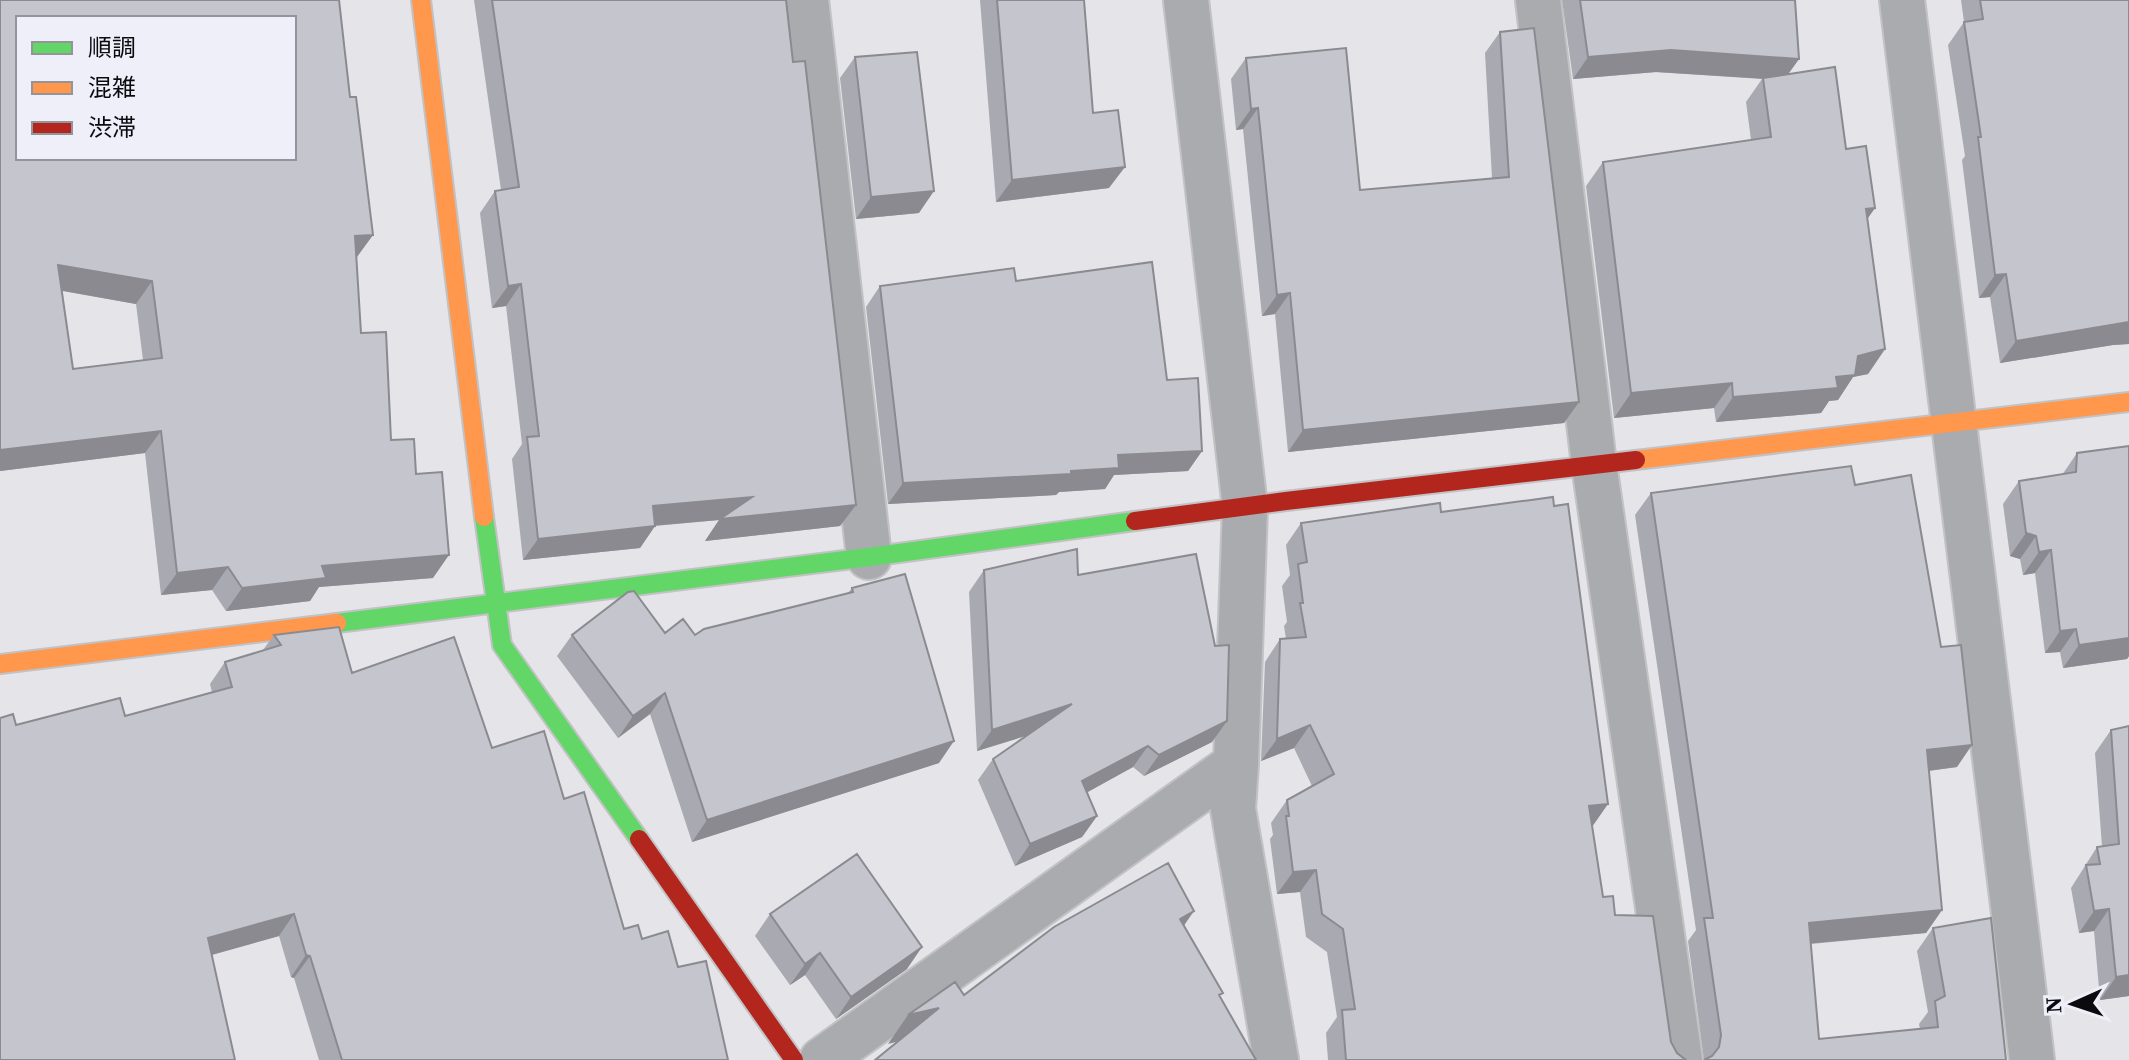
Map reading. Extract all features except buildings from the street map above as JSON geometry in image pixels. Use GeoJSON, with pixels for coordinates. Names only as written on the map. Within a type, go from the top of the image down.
{"type":"FeatureCollection","features":[{"type":"Feature","properties":{"kind":"street"},"geometry":{"type":"LineString","coordinates":[[421,0],[502,645],[794,1060]]}},
{"type":"Feature","properties":{"kind":"street"},"geometry":{"type":"LineString","coordinates":[[806,0],[869,557]]}},
{"type":"Feature","properties":{"kind":"street"},"geometry":{"type":"LineString","coordinates":[[1186,0],[1245,507],[1233,809],[1276,1060]]}},
{"type":"Feature","properties":{"kind":"street"},"geometry":{"type":"LineString","coordinates":[[1538,0],[1594,464],[1680,1060]]}},
{"type":"Feature","properties":{"kind":"street"},"geometry":{"type":"LineString","coordinates":[[1902,0],[2032,1060]]}},
{"type":"Feature","properties":{"kind":"street"},"geometry":{"type":"LineString","coordinates":[[0,664],[1594,464],[2129,402]]}},
{"type":"Feature","properties":{"kind":"street"},"geometry":{"type":"LineString","coordinates":[[822,1060],[1236,764]]}},
{"type":"Feature","properties":{"kind":"traffic: fast"},"geometry":{"type":"LineString","coordinates":[[484,517],[502,645],[639,839]]}},
{"type":"Feature","properties":{"kind":"traffic: fast"},"geometry":{"type":"LineString","coordinates":[[337,623],[1135,521]]}},
{"type":"Feature","properties":{"kind":"traffic: slow"},"geometry":{"type":"LineString","coordinates":[[421,0],[484,517]]}},
{"type":"Feature","properties":{"kind":"traffic: slow"},"geometry":{"type":"LineString","coordinates":[[1636,460],[2129,402]]}},
{"type":"Feature","properties":{"kind":"traffic: slow"},"geometry":{"type":"LineString","coordinates":[[0,664],[337,623]]}},
{"type":"Feature","properties":{"kind":"traffic: jam"},"geometry":{"type":"LineString","coordinates":[[1135,521],[1636,460]]}},
{"type":"Feature","properties":{"kind":"traffic: jam"},"geometry":{"type":"LineString","coordinates":[[639,839],[794,1060]]}}]}
